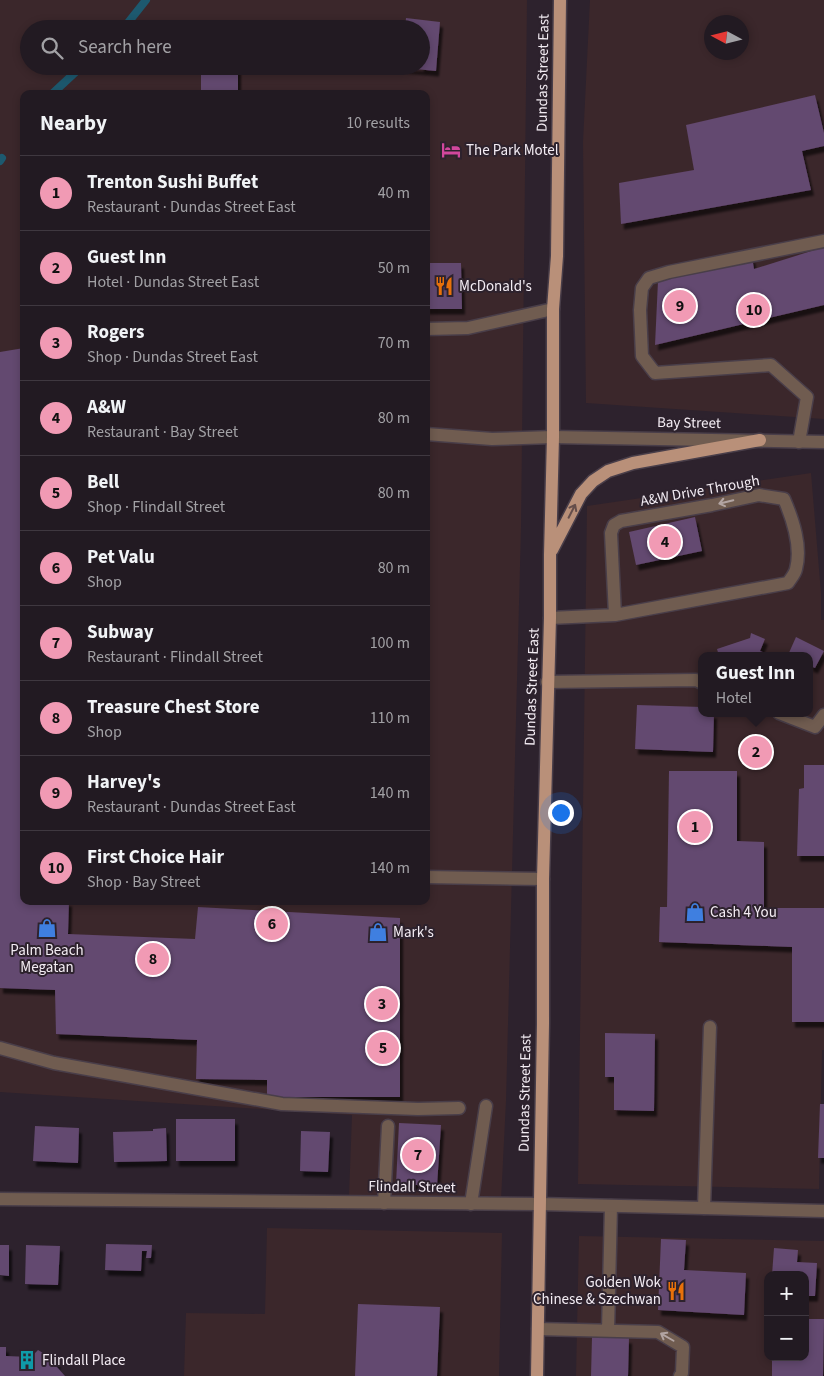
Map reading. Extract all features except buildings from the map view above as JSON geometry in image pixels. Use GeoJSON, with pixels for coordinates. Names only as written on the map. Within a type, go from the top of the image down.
{"type":"FeatureCollection","features":[{"type":"Feature","properties":{"kind":"main road","name":"Dundas Street East"},"geometry":{"type":"LineString","coordinates":[[537,1376],[542,879],[554,437],[553,309],[557,256],[560,0]]}},
{"type":"Feature","properties":{"kind":"main road"},"geometry":{"type":"LineString","coordinates":[[550,555],[581,494],[593,481],[608,471],[633,463],[760,440]]}},
{"type":"Feature","properties":{"kind":"street"},"geometry":{"type":"LineString","coordinates":[[799,442],[807,397],[771,365],[655,373],[642,356],[640,310],[642,288],[650,278],[669,272],[824,241]]}},
{"type":"Feature","properties":{"kind":"street"},"geometry":{"type":"LineString","coordinates":[[430,329],[468,328],[553,309]]}},
{"type":"Feature","properties":{"kind":"street","name":"Bay Street"},"geometry":{"type":"LineString","coordinates":[[430,434],[492,439],[554,437],[824,442]]}},
{"type":"Feature","properties":{"kind":"street","name":"A&W Drive Through"},"geometry":{"type":"LineString","coordinates":[[759,495],[784,498],[794,522],[798,554],[796,571],[788,583],[614,615],[611,533],[614,526],[621,521],[759,495]]}},
{"type":"Feature","properties":{"kind":"street"},"geometry":{"type":"LineString","coordinates":[[550,618],[614,615]]}},
{"type":"Feature","properties":{"kind":"street"},"geometry":{"type":"LineString","coordinates":[[547,682],[698,681]]}},
{"type":"Feature","properties":{"kind":"street"},"geometry":{"type":"LineString","coordinates":[[789,717],[815,727],[824,715]]}},
{"type":"Feature","properties":{"kind":"street"},"geometry":{"type":"LineString","coordinates":[[430,876],[542,879]]}},
{"type":"Feature","properties":{"kind":"street"},"geometry":{"type":"LineString","coordinates":[[704,1208],[710,1027]]}},
{"type":"Feature","properties":{"kind":"street"},"geometry":{"type":"LineString","coordinates":[[0,1048],[54,1063],[282,1104],[418,1109],[459,1108]]}},
{"type":"Feature","properties":{"kind":"street"},"geometry":{"type":"LineString","coordinates":[[471,1204],[486,1106]]}},
{"type":"Feature","properties":{"kind":"street"},"geometry":{"type":"LineString","coordinates":[[384,1203],[388,1126]]}},
{"type":"Feature","properties":{"kind":"street","name":"Flindall Street"},"geometry":{"type":"LineString","coordinates":[[0,1199],[540,1204],[824,1211]]}},
{"type":"Feature","properties":{"kind":"street"},"geometry":{"type":"LineString","coordinates":[[608,1331],[611,1206]]}},
{"type":"Feature","properties":{"kind":"street"},"geometry":{"type":"LineString","coordinates":[[538,1329],[658,1332],[683,1347],[682,1373],[680,1376]]}},
{"type":"Feature","properties":{"kind":"shaded area"},"geometry":{"type":"Polygon","coordinates":[[[0,0],[527,0],[521,528],[506,1101],[501,1200],[349,1196],[352,1115],[0,1092],[0,0]]]}},
{"type":"Feature","properties":{"kind":"shaded area"},"geometry":{"type":"Polygon","coordinates":[[[590,0],[824,0],[824,419],[586,403],[583,142],[590,0]]]}},
{"type":"Feature","properties":{"kind":"shaded area"},"geometry":{"type":"Polygon","coordinates":[[[811,473],[821,593],[821,620],[824,620],[824,1050],[822,1050],[819,1189],[578,1184],[587,506],[811,473]]]}},
{"type":"Feature","properties":{"kind":"shaded area"},"geometry":{"type":"Polygon","coordinates":[[[267,1228],[502,1233],[499,1376],[184,1376],[186,1313],[265,1314],[267,1228]]]}},
{"type":"Feature","properties":{"kind":"shaded area"},"geometry":{"type":"Polygon","coordinates":[[[579,1236],[824,1241],[824,1376],[576,1376],[579,1236]]]}},
{"type":"Feature","properties":{"kind":"waterway"},"geometry":{"type":"LineString","coordinates":[[130,20],[146,0]]}},
{"type":"Feature","properties":{"kind":"waterway"},"geometry":{"type":"LineString","coordinates":[[56,90],[72,75]]}},
{"type":"Feature","properties":{"kind":"place","name":"The Park Motel"},"geometry":{"type":"Point","coordinates":[451,150]}},
{"type":"Feature","properties":{"kind":"place","name":"McDonald's"},"geometry":{"type":"Point","coordinates":[444,286]}},
{"type":"Feature","properties":{"kind":"place","name":"Harvey's"},"geometry":{"type":"Point","coordinates":[680,306]}},
{"type":"Feature","properties":{"kind":"place","name":"First Choice Hair"},"geometry":{"type":"Point","coordinates":[754,310]}},
{"type":"Feature","properties":{"kind":"place","name":"A&W"},"geometry":{"type":"Point","coordinates":[665,542]}},
{"type":"Feature","properties":{"kind":"place","name":"Guest Inn"},"geometry":{"type":"Point","coordinates":[756,752]}},
{"type":"Feature","properties":{"kind":"place","name":"Trenton Sushi Buffet"},"geometry":{"type":"Point","coordinates":[695,827]}},
{"type":"Feature","properties":{"kind":"place","name":"Cash 4 You"},"geometry":{"type":"Point","coordinates":[695,912]}},
{"type":"Feature","properties":{"kind":"place","name":"Pet Valu"},"geometry":{"type":"Point","coordinates":[272,924]}},
{"type":"Feature","properties":{"kind":"place","name":"Palm Beach Megatan"},"geometry":{"type":"Point","coordinates":[47,928]}},
{"type":"Feature","properties":{"kind":"place","name":"Mark's"},"geometry":{"type":"Point","coordinates":[378,932]}},
{"type":"Feature","properties":{"kind":"place","name":"Treasure Chest Store"},"geometry":{"type":"Point","coordinates":[153,959]}},
{"type":"Feature","properties":{"kind":"place","name":"Rogers"},"geometry":{"type":"Point","coordinates":[382,1004]}},
{"type":"Feature","properties":{"kind":"place","name":"Bell"},"geometry":{"type":"Point","coordinates":[383,1048]}},
{"type":"Feature","properties":{"kind":"place","name":"Subway"},"geometry":{"type":"Point","coordinates":[418,1155]}},
{"type":"Feature","properties":{"kind":"place","name":"Golden Wok Chinese & Szechwan"},"geometry":{"type":"Point","coordinates":[676,1291]}},
{"type":"Feature","properties":{"kind":"place","name":"Flindall Place"},"geometry":{"type":"Point","coordinates":[27,1360]}}]}
